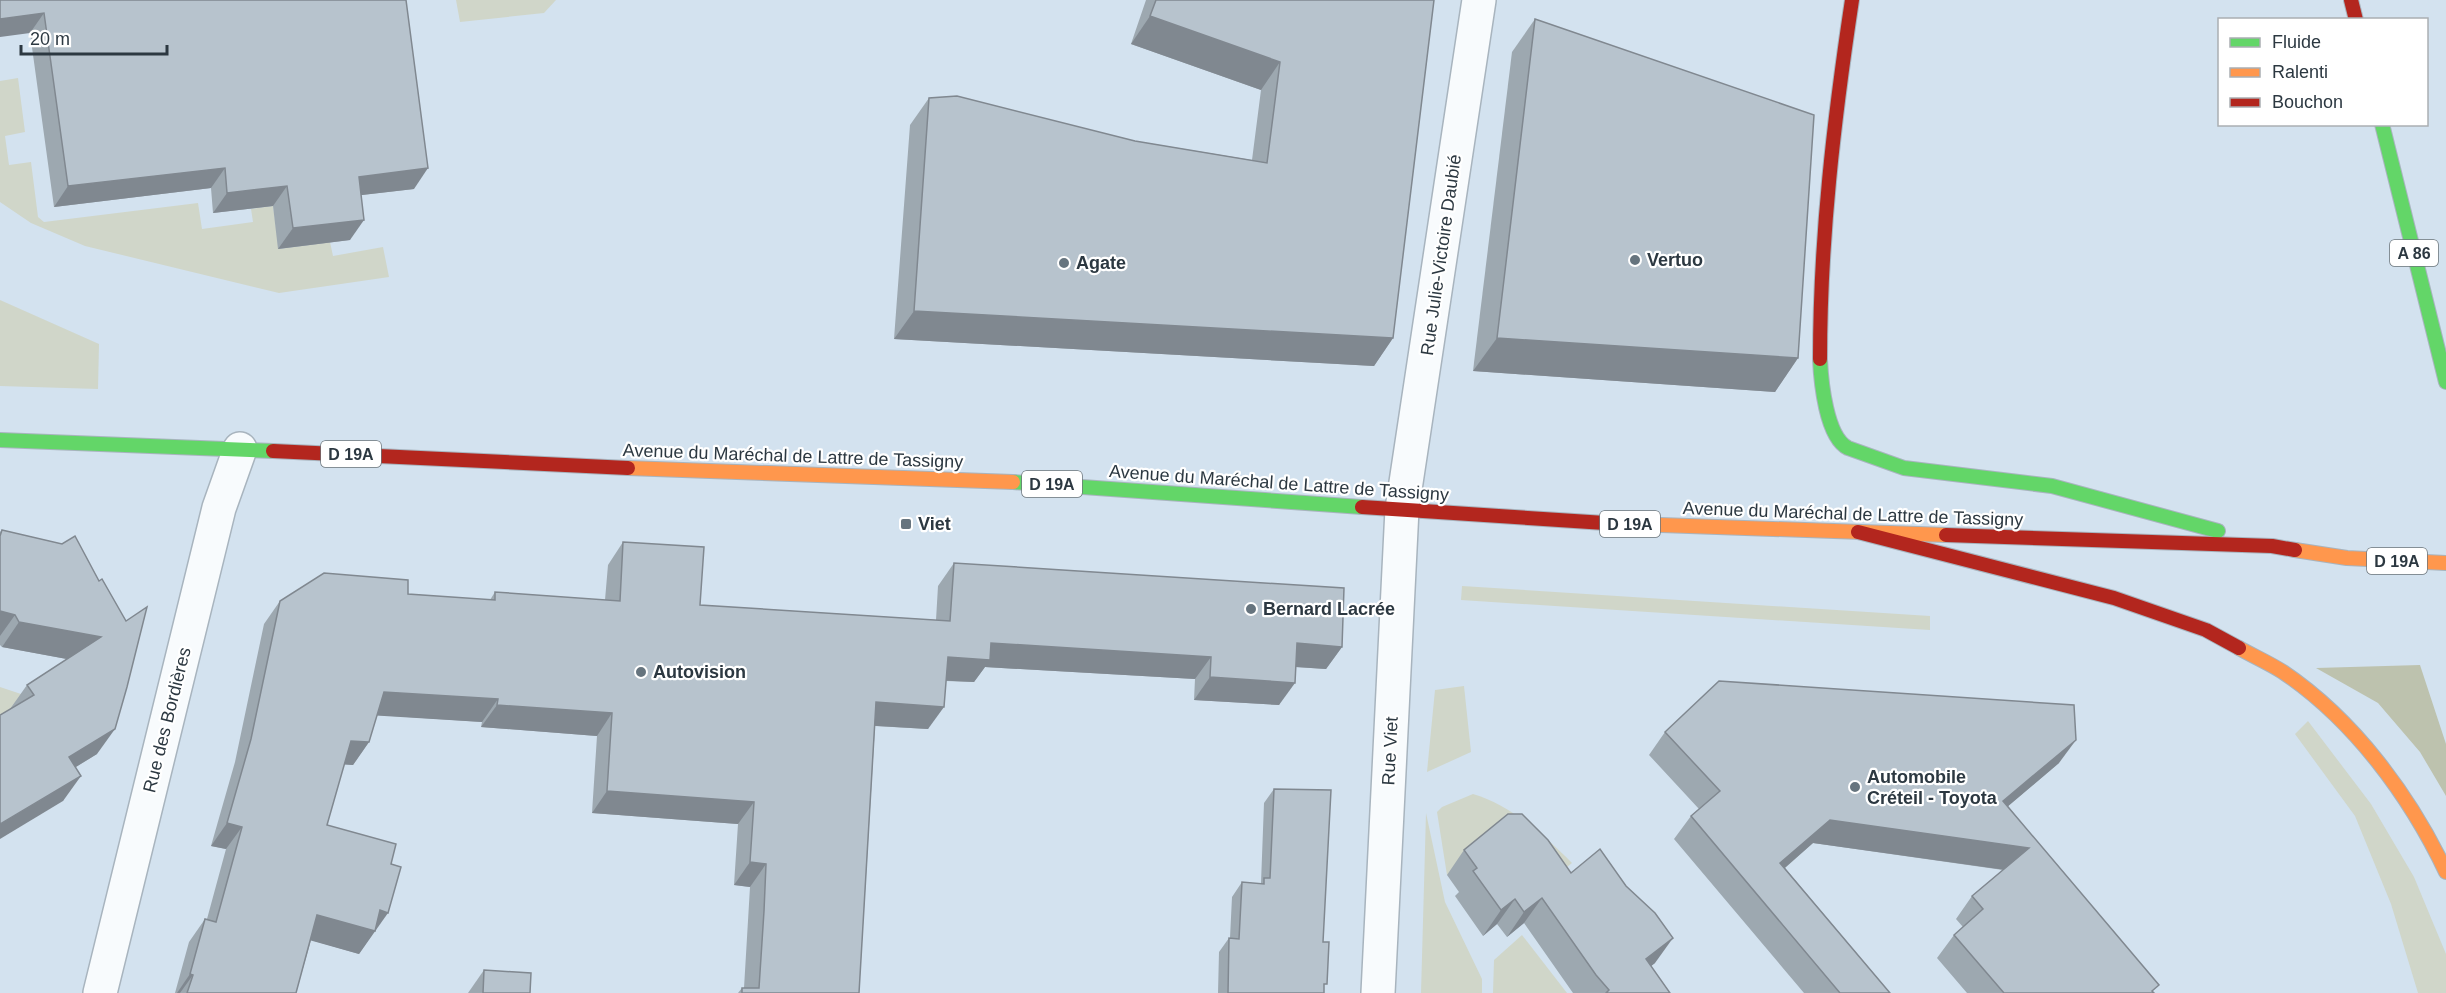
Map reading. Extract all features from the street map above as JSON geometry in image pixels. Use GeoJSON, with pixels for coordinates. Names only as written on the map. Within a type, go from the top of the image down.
{"type":"FeatureCollection","features":[{"type":"Feature","properties":{"kind":"main road"},"geometry":{"type":"LineString","coordinates":[[1852,0],[1840,75],[1824,217],[1820,325],[1825,410],[1841,444],[1871,458],[1923,472],[2050,486],[2272,546]]}},
{"type":"Feature","properties":{"kind":"main road"},"geometry":{"type":"LineString","coordinates":[[2351,0],[2356,18]]}},
{"type":"Feature","properties":{"kind":"main road","name":"A 86"},"geometry":{"type":"LineString","coordinates":[[2382,126],[2446,382]]}},
{"type":"Feature","properties":{"kind":"main road","name":"Avenue du Maréchal de Lattre de Tassigny"},"geometry":{"type":"LineString","coordinates":[[0,440],[480,459],[702,472],[1032,483],[1558,521],[2272,546],[2347,558],[2446,563]]}},
{"type":"Feature","properties":{"kind":"main road"},"geometry":{"type":"LineString","coordinates":[[1858,532],[2114,598],[2160,613],[2206,630],[2283,672],[2330,709],[2371,754],[2401,793],[2446,872]]}},
{"type":"Feature","properties":{"kind":"street","name":"Rue Julie-Victoire Daubié"},"geometry":{"type":"LineString","coordinates":[[1402,509],[1479,0]]}},
{"type":"Feature","properties":{"kind":"street","name":"Rue des Bordières"},"geometry":{"type":"LineString","coordinates":[[100,993],[219,508],[240,449]]}},
{"type":"Feature","properties":{"kind":"street","name":"Rue Viet"},"geometry":{"type":"LineString","coordinates":[[1378,993],[1402,509]]}},
{"type":"Feature","properties":{"kind":"shaded area"},"geometry":{"type":"Polygon","coordinates":[[[456,0],[556,0],[544,13],[460,22],[456,0]]]}},
{"type":"Feature","properties":{"kind":"shaded area"},"geometry":{"type":"Polygon","coordinates":[[[18,78],[25,132],[5,136],[9,165],[31,162],[38,217],[44,222],[198,203],[202,229],[253,222],[251,209],[273,206],[279,249],[330,242],[333,256],[383,247],[389,277],[279,293],[85,246],[31,223],[0,202],[0,81],[18,78]]]}},
{"type":"Feature","properties":{"kind":"shaded area"},"geometry":{"type":"Polygon","coordinates":[[[0,300],[99,344],[98,389],[0,386],[0,300]]]}},
{"type":"Feature","properties":{"kind":"shaded area"},"geometry":{"type":"Polygon","coordinates":[[[1462,586],[1930,616],[1930,630],[1461,600],[1462,586]]]}},
{"type":"Feature","properties":{"kind":"shaded area"},"geometry":{"type":"Polygon","coordinates":[[[1464,686],[1471,752],[1427,772],[1435,690],[1464,686]]]}},
{"type":"Feature","properties":{"kind":"shaded area"},"geometry":{"type":"Polygon","coordinates":[[[0,687],[30,697],[0,735],[0,687]]]}},
{"type":"Feature","properties":{"kind":"shaded area"},"geometry":{"type":"Polygon","coordinates":[[[2308,721],[2371,804],[2414,877],[2446,954],[2446,993],[2418,993],[2391,904],[2355,816],[2295,734],[2308,721]]]}},
{"type":"Feature","properties":{"kind":"shaded area"},"geometry":{"type":"Polygon","coordinates":[[[1473,794],[1501,806],[1527,822],[1572,863],[1544,885],[1447,875],[1437,812],[1442,807],[1473,794]]]}},
{"type":"Feature","properties":{"kind":"shaded area"},"geometry":{"type":"Polygon","coordinates":[[[1426,813],[1445,902],[1482,979],[1482,993],[1421,993],[1426,813]]]}},
{"type":"Feature","properties":{"kind":"shaded area"},"geometry":{"type":"Polygon","coordinates":[[[1522,935],[1567,993],[1493,993],[1494,960],[1522,935]]]}},
{"type":"Feature","properties":{"kind":"green space"},"geometry":{"type":"Polygon","coordinates":[[[2420,665],[2446,744],[2446,796],[2420,752],[2378,703],[2316,668],[2420,665]]]}},
{"type":"Feature","properties":{"kind":"building"},"geometry":{"type":"Polygon","coordinates":[[[0,0],[406,0],[428,168],[359,177],[364,220],[293,228],[287,186],[227,193],[225,168],[68,186],[44,13],[0,19],[0,0]]]}},
{"type":"Feature","properties":{"kind":"building"},"geometry":{"type":"Polygon","coordinates":[[[1156,0],[1434,0],[1393,338],[914,311],[929,98],[957,96],[1135,141],[1267,163],[1280,62],[1150,16],[1156,0]]]}},
{"type":"Feature","properties":{"kind":"building","name":"Vertuo"},"geometry":{"type":"Polygon","coordinates":[[[1535,19],[1814,115],[1798,358],[1497,338],[1535,19]]]}},
{"type":"Feature","properties":{"kind":"building"},"geometry":{"type":"Polygon","coordinates":[[[2,530],[62,544],[75,536],[99,581],[102,579],[126,621],[147,607],[115,729],[69,757],[81,776],[0,824],[0,715],[34,695],[27,685],[101,637],[19,622],[15,615],[0,611],[0,536],[2,530]]]}},
{"type":"Feature","properties":{"kind":"building"},"geometry":{"type":"Polygon","coordinates":[[[623,542],[704,547],[700,605],[950,621],[954,563],[1344,588],[1342,647],[1297,643],[1295,683],[1210,677],[1211,657],[991,643],[990,660],[948,657],[944,707],[876,702],[859,993],[742,993],[742,988],[759,988],[764,911],[766,864],[750,862],[754,802],[607,791],[612,713],[497,705],[498,699],[384,692],[369,742],[351,741],[327,825],[396,844],[391,864],[401,867],[388,913],[380,910],[375,931],[317,915],[296,993],[187,993],[205,919],[216,922],[242,827],[227,823],[251,739],[280,601],[324,573],[408,580],[408,594],[495,600],[495,592],[620,601],[623,542]]]}},
{"type":"Feature","properties":{"kind":"building"},"geometry":{"type":"Polygon","coordinates":[[[1719,681],[2074,705],[2076,740],[2003,801],[2159,985],[2152,991],[2154,993],[2004,993],[1954,935],[1983,909],[1972,896],[2029,848],[1830,820],[1780,863],[1890,993],[1840,993],[1691,816],[1720,791],[1665,732],[1719,681]]]}},
{"type":"Feature","properties":{"kind":"building"},"geometry":{"type":"Polygon","coordinates":[[[1274,789],[1331,790],[1323,942],[1329,942],[1327,984],[1324,984],[1324,993],[1228,993],[1229,938],[1239,939],[1242,882],[1264,884],[1264,878],[1270,878],[1274,789]]]}},
{"type":"Feature","properties":{"kind":"building"},"geometry":{"type":"Polygon","coordinates":[[[1508,814],[1522,814],[1548,840],[1571,873],[1600,849],[1626,886],[1655,913],[1673,938],[1646,959],[1670,993],[1606,993],[1609,990],[1542,898],[1524,912],[1515,899],[1501,910],[1473,871],[1477,868],[1464,850],[1508,814]]]}},
{"type":"Feature","properties":{"kind":"building"},"geometry":{"type":"Polygon","coordinates":[[[484,970],[531,973],[530,993],[483,993],[484,970]]]}},
{"type":"Feature","properties":{"kind":"traffic: fast"},"geometry":{"type":"LineString","coordinates":[[2382,126],[2446,382]]}},
{"type":"Feature","properties":{"kind":"traffic: fast"},"geometry":{"type":"LineString","coordinates":[[1820,359],[1823,394],[1830,421],[1834,433],[1848,448],[1904,468],[2052,486],[2218,531]]}},
{"type":"Feature","properties":{"kind":"traffic: fast"},"geometry":{"type":"LineString","coordinates":[[0,440],[273,451]]}},
{"type":"Feature","properties":{"kind":"traffic: fast"},"geometry":{"type":"LineString","coordinates":[[1013,482],[1362,507]]}},
{"type":"Feature","properties":{"kind":"traffic: slow"},"geometry":{"type":"LineString","coordinates":[[628,468],[1013,482]]}},
{"type":"Feature","properties":{"kind":"traffic: slow"},"geometry":{"type":"LineString","coordinates":[[1605,523],[1946,535]]}},
{"type":"Feature","properties":{"kind":"traffic: slow"},"geometry":{"type":"LineString","coordinates":[[2295,550],[2347,558],[2446,563]]}},
{"type":"Feature","properties":{"kind":"traffic: slow"},"geometry":{"type":"LineString","coordinates":[[2239,648],[2283,672],[2309,691],[2356,736],[2378,762],[2415,815],[2446,872]]}},
{"type":"Feature","properties":{"kind":"traffic: jam"},"geometry":{"type":"LineString","coordinates":[[1820,359],[1822,269],[1829,179],[1852,0]]}},
{"type":"Feature","properties":{"kind":"traffic: jam"},"geometry":{"type":"LineString","coordinates":[[2351,0],[2356,18]]}},
{"type":"Feature","properties":{"kind":"traffic: jam"},"geometry":{"type":"LineString","coordinates":[[273,451],[628,468]]}},
{"type":"Feature","properties":{"kind":"traffic: jam"},"geometry":{"type":"LineString","coordinates":[[1362,507],[1605,523]]}},
{"type":"Feature","properties":{"kind":"traffic: jam"},"geometry":{"type":"LineString","coordinates":[[1858,532],[2114,598],[2206,630],[2239,648]]}},
{"type":"Feature","properties":{"kind":"traffic: jam"},"geometry":{"type":"LineString","coordinates":[[1946,535],[2272,546],[2295,550]]}},
{"type":"Feature","properties":{"kind":"place","name":"Vertuo"},"geometry":{"type":"Point","coordinates":[1635,260]}},
{"type":"Feature","properties":{"kind":"place","name":"Agate"},"geometry":{"type":"Point","coordinates":[1064,263]}},
{"type":"Feature","properties":{"kind":"place","name":"Viet"},"geometry":{"type":"Point","coordinates":[906,524]}},
{"type":"Feature","properties":{"kind":"place","name":"Bernard Lacrée"},"geometry":{"type":"Point","coordinates":[1251,609]}},
{"type":"Feature","properties":{"kind":"place","name":"Autovision"},"geometry":{"type":"Point","coordinates":[641,672]}},
{"type":"Feature","properties":{"kind":"place","name":"Automobile Créteil - Toyota"},"geometry":{"type":"Point","coordinates":[1855,787]}}]}
